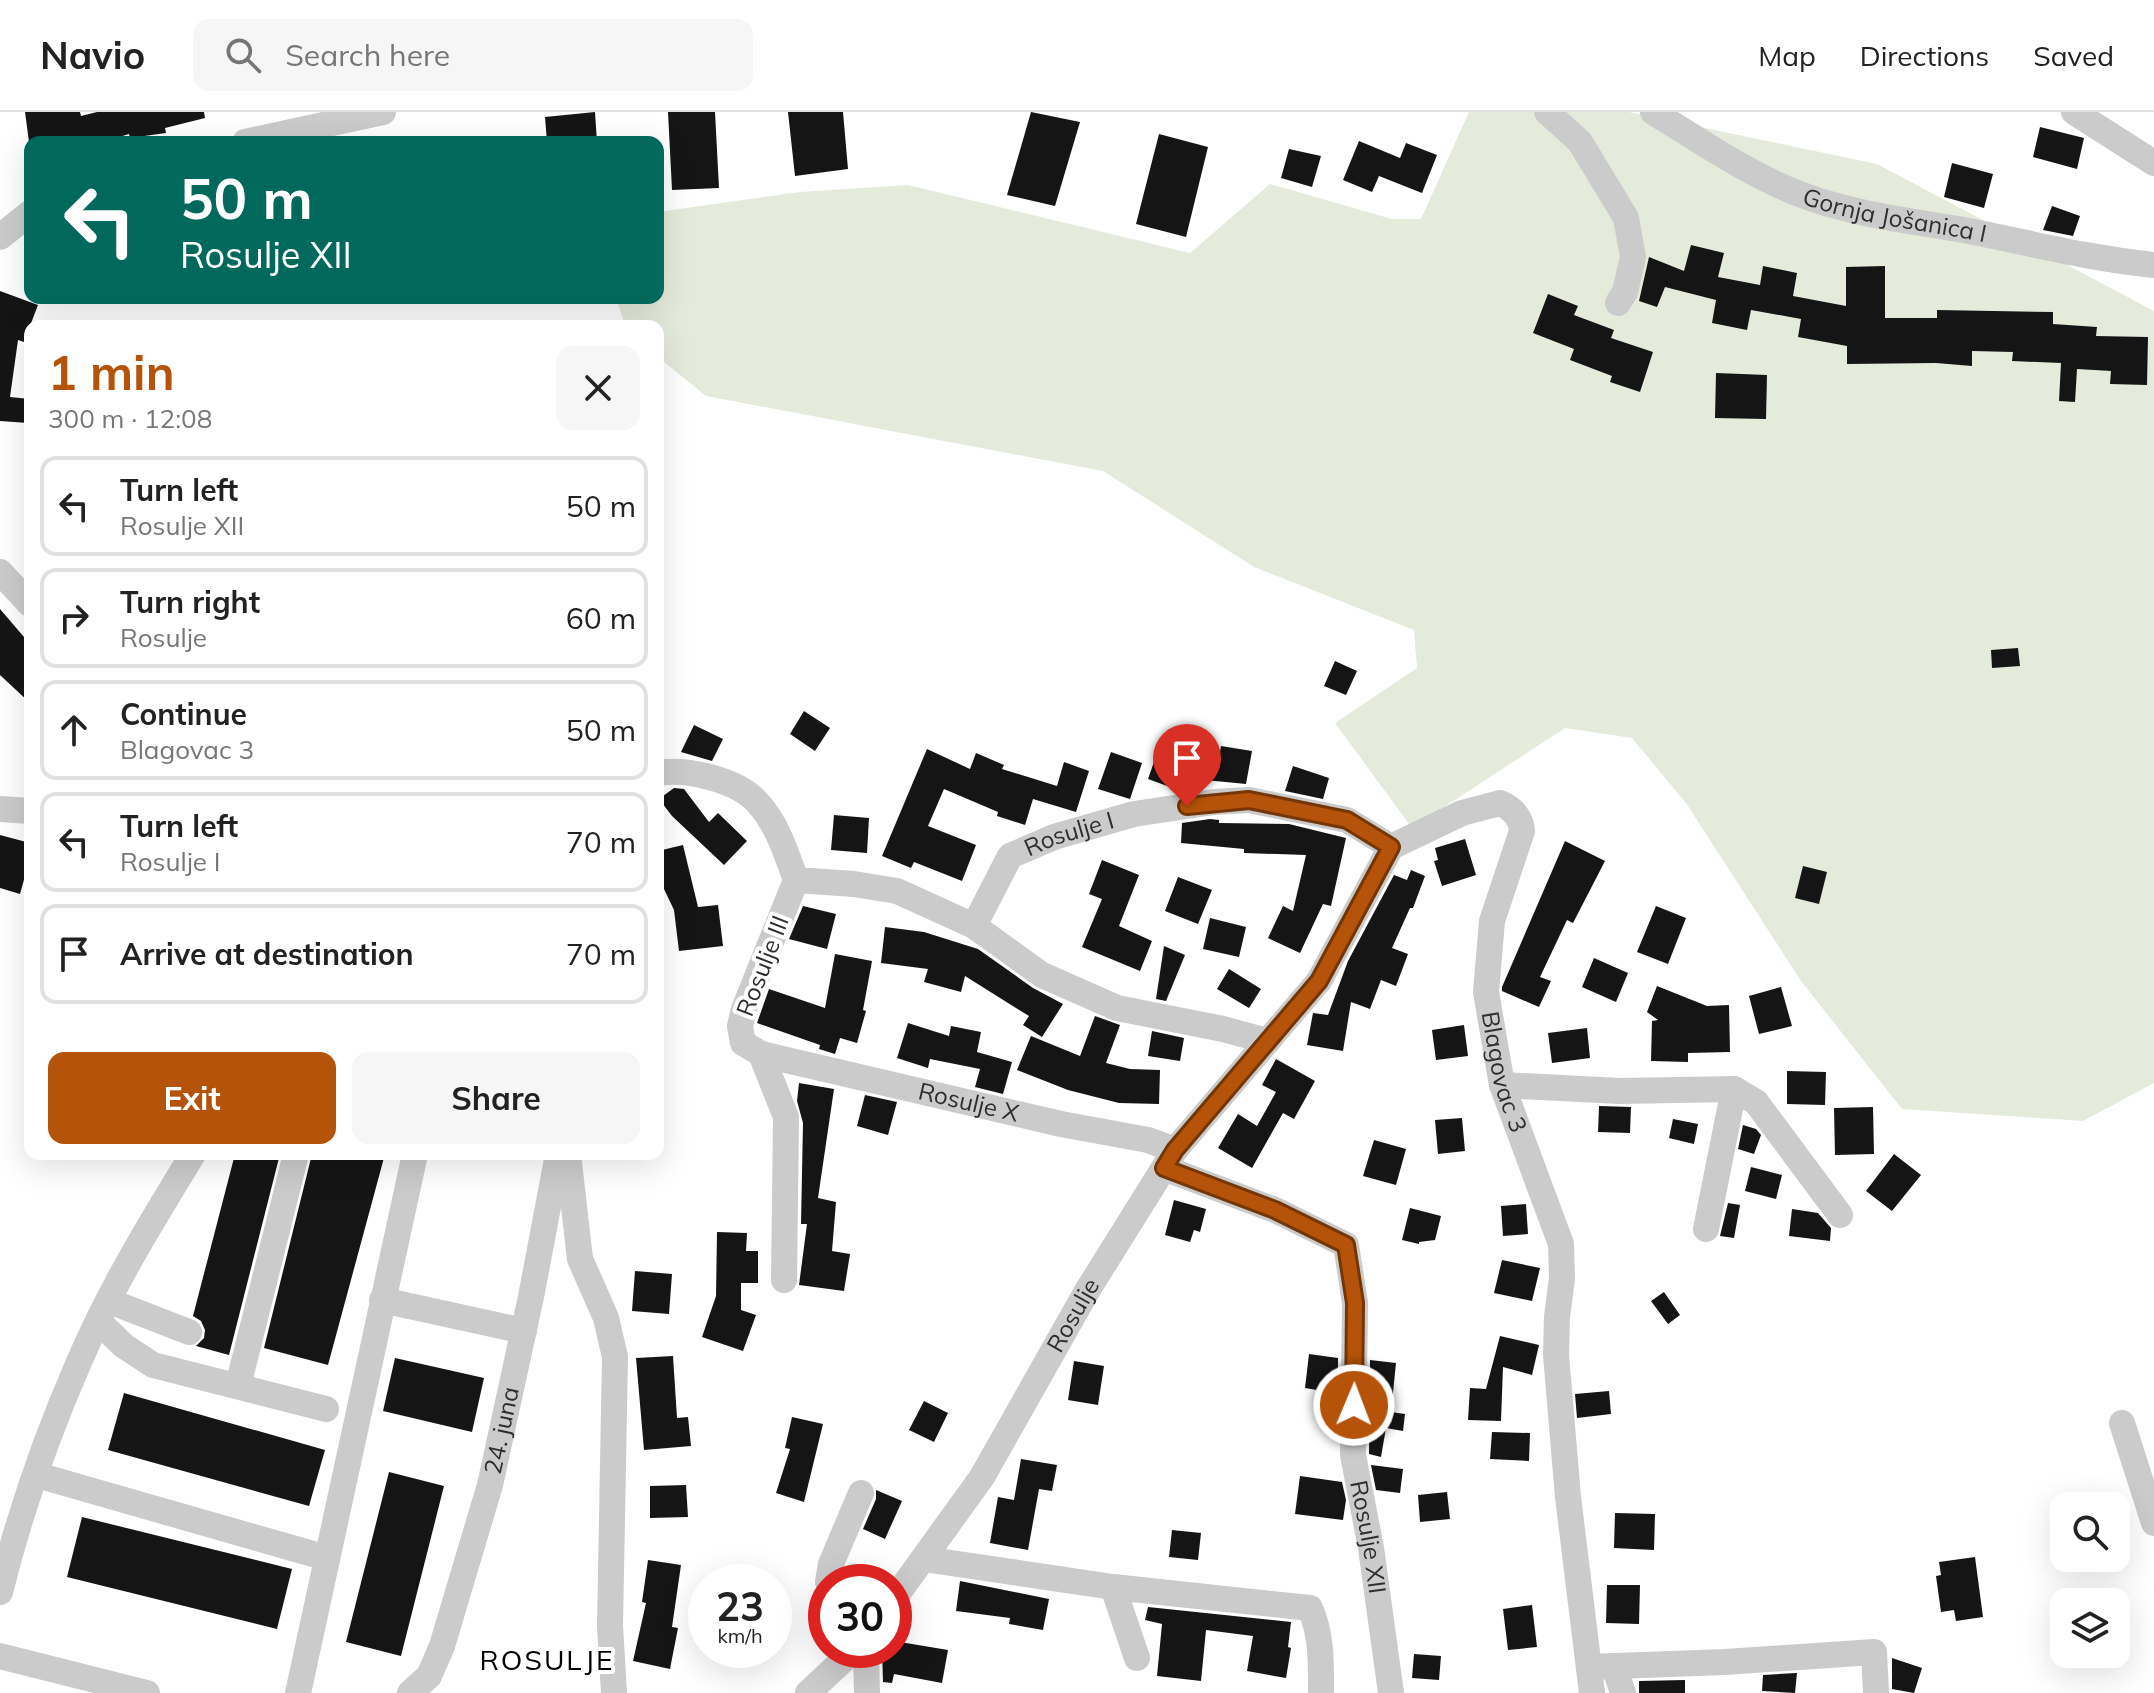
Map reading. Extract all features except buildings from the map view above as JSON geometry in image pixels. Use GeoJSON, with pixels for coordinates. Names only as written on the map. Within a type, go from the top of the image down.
{"type":"FeatureCollection","features":[{"type":"Feature","properties":{"kind":"street"},"geometry":{"type":"LineString","coordinates":[[273,136],[383,112]]}},
{"type":"Feature","properties":{"kind":"street"},"geometry":{"type":"LineString","coordinates":[[1547,112],[1580,142],[1626,218],[1633,257],[1625,292],[1618,303]]}},
{"type":"Feature","properties":{"kind":"street","name":"Gornja Jošanica I"},"geometry":{"type":"LineString","coordinates":[[1653,112],[1800,195],[1859,213],[1973,232],[2102,259],[2154,265]]}},
{"type":"Feature","properties":{"kind":"street"},"geometry":{"type":"LineString","coordinates":[[2074,112],[2154,163]]}},
{"type":"Feature","properties":{"kind":"street"},"geometry":{"type":"LineString","coordinates":[[0,237],[24,218]]}},
{"type":"Feature","properties":{"kind":"street"},"geometry":{"type":"LineString","coordinates":[[0,572],[24,598]]}},
{"type":"Feature","properties":{"kind":"street"},"geometry":{"type":"LineString","coordinates":[[664,773],[713,776],[756,800],[777,830],[796,880],[897,891],[974,926],[1042,975],[1117,1008],[1267,1041],[1319,981],[1391,847]]}},
{"type":"Feature","properties":{"kind":"street","name":"Rosulje I"},"geometry":{"type":"LineString","coordinates":[[974,926],[1010,856],[1054,837],[1134,814],[1249,800],[1347,820],[1391,847]]}},
{"type":"Feature","properties":{"kind":"street","name":"Blagovac 3"},"geometry":{"type":"LineString","coordinates":[[1391,847],[1480,807],[1500,803],[1507,806],[1521,822],[1522,831],[1492,921],[1486,992],[1502,1085],[1561,1244],[1562,1278],[1556,1355],[1568,1497],[1598,1675],[1623,1693]]}},
{"type":"Feature","properties":{"kind":"street"},"geometry":{"type":"LineString","coordinates":[[0,809],[24,811]]}},
{"type":"Feature","properties":{"kind":"street","name":"Rosulje III"},"geometry":{"type":"LineString","coordinates":[[784,1280],[786,1117],[761,1054],[743,1043],[740,1026],[796,880]]}},
{"type":"Feature","properties":{"kind":"street","name":"Rosulje"},"geometry":{"type":"LineString","coordinates":[[912,1575],[982,1477],[1087,1291],[1169,1159],[1267,1041]]}},
{"type":"Feature","properties":{"kind":"street","name":"Rosulje X"},"geometry":{"type":"LineString","coordinates":[[761,1054],[1061,1124],[1148,1140],[1169,1159]]}},
{"type":"Feature","properties":{"kind":"street"},"geometry":{"type":"LineString","coordinates":[[1502,1085],[1620,1091],[1734,1089],[1756,1102],[1840,1215]]}},
{"type":"Feature","properties":{"kind":"street"},"geometry":{"type":"LineString","coordinates":[[1706,1229],[1734,1089]]}},
{"type":"Feature","properties":{"kind":"street","name":"Rosulje XII"},"geometry":{"type":"LineString","coordinates":[[1169,1159],[1346,1245],[1355,1303],[1353,1455],[1371,1548],[1391,1693]]}},
{"type":"Feature","properties":{"kind":"street"},"geometry":{"type":"LineString","coordinates":[[0,1592],[15,1534],[79,1361],[135,1251],[189,1160]]}},
{"type":"Feature","properties":{"kind":"street"},"geometry":{"type":"LineString","coordinates":[[238,1386],[245,1342],[294,1160]]}},
{"type":"Feature","properties":{"kind":"street"},"geometry":{"type":"LineString","coordinates":[[298,1693],[414,1160]]}},
{"type":"Feature","properties":{"kind":"street","name":"24. juna"},"geometry":{"type":"LineString","coordinates":[[410,1693],[429,1676],[442,1646],[490,1485],[557,1160]]}},
{"type":"Feature","properties":{"kind":"street"},"geometry":{"type":"LineString","coordinates":[[569,1160],[580,1259],[606,1318],[615,1357],[610,1611],[614,1693]]}},
{"type":"Feature","properties":{"kind":"street"},"geometry":{"type":"LineString","coordinates":[[382,1300],[524,1331]]}},
{"type":"Feature","properties":{"kind":"street"},"geometry":{"type":"LineString","coordinates":[[104,1311],[189,1332]]}},
{"type":"Feature","properties":{"kind":"street"},"geometry":{"type":"LineString","coordinates":[[104,1311],[124,1346],[153,1365],[326,1409]]}},
{"type":"Feature","properties":{"kind":"street"},"geometry":{"type":"LineString","coordinates":[[2122,1423],[2154,1523]]}},
{"type":"Feature","properties":{"kind":"street"},"geometry":{"type":"LineString","coordinates":[[37,1475],[327,1558]]}},
{"type":"Feature","properties":{"kind":"street"},"geometry":{"type":"LineString","coordinates":[[831,1564],[861,1493]]}},
{"type":"Feature","properties":{"kind":"street"},"geometry":{"type":"LineString","coordinates":[[924,1559],[1113,1587],[1310,1608],[1316,1621],[1320,1650],[1321,1693]]}},
{"type":"Feature","properties":{"kind":"street"},"geometry":{"type":"LineString","coordinates":[[1113,1587],[1137,1658]]}},
{"type":"Feature","properties":{"kind":"street"},"geometry":{"type":"LineString","coordinates":[[1598,1675],[1725,1662],[1874,1652],[1876,1693]]}},
{"type":"Feature","properties":{"kind":"street"},"geometry":{"type":"LineString","coordinates":[[0,1656],[114,1689],[147,1693]]}},
{"type":"Feature","properties":{"kind":"street"},"geometry":{"type":"LineString","coordinates":[[808,1693],[830,1668]]}},
{"type":"Feature","properties":{"kind":"street"},"geometry":{"type":"LineString","coordinates":[[866,1668],[867,1693]]}},
{"type":"Feature","properties":{"kind":"green space"},"geometry":{"type":"Polygon","coordinates":[[[1469,112],[1629,112],[1877,164],[2154,311],[2154,1083],[2083,1121],[1902,1109],[1801,981],[1686,803],[1632,738],[1565,728],[1412,828],[1335,723],[1417,668],[1414,630],[1254,567],[1103,471],[706,396],[664,362],[664,320],[623,320],[618,304],[664,304],[664,211],[800,192],[908,185],[1190,253],[1270,184],[1392,219],[1421,219],[1469,112]]]}},
{"type":"Feature","properties":{"kind":"district","name":"ROSULJE"},"geometry":{"type":"Point","coordinates":[547,1660]}},
{"type":"Feature","properties":{"kind":"route"},"geometry":{"type":"LineString","coordinates":[[1187,806],[1249,800],[1347,820],[1391,847],[1319,981],[1175,1150],[1164,1168],[1275,1210],[1346,1245],[1355,1303],[1354,1405]]}}]}
